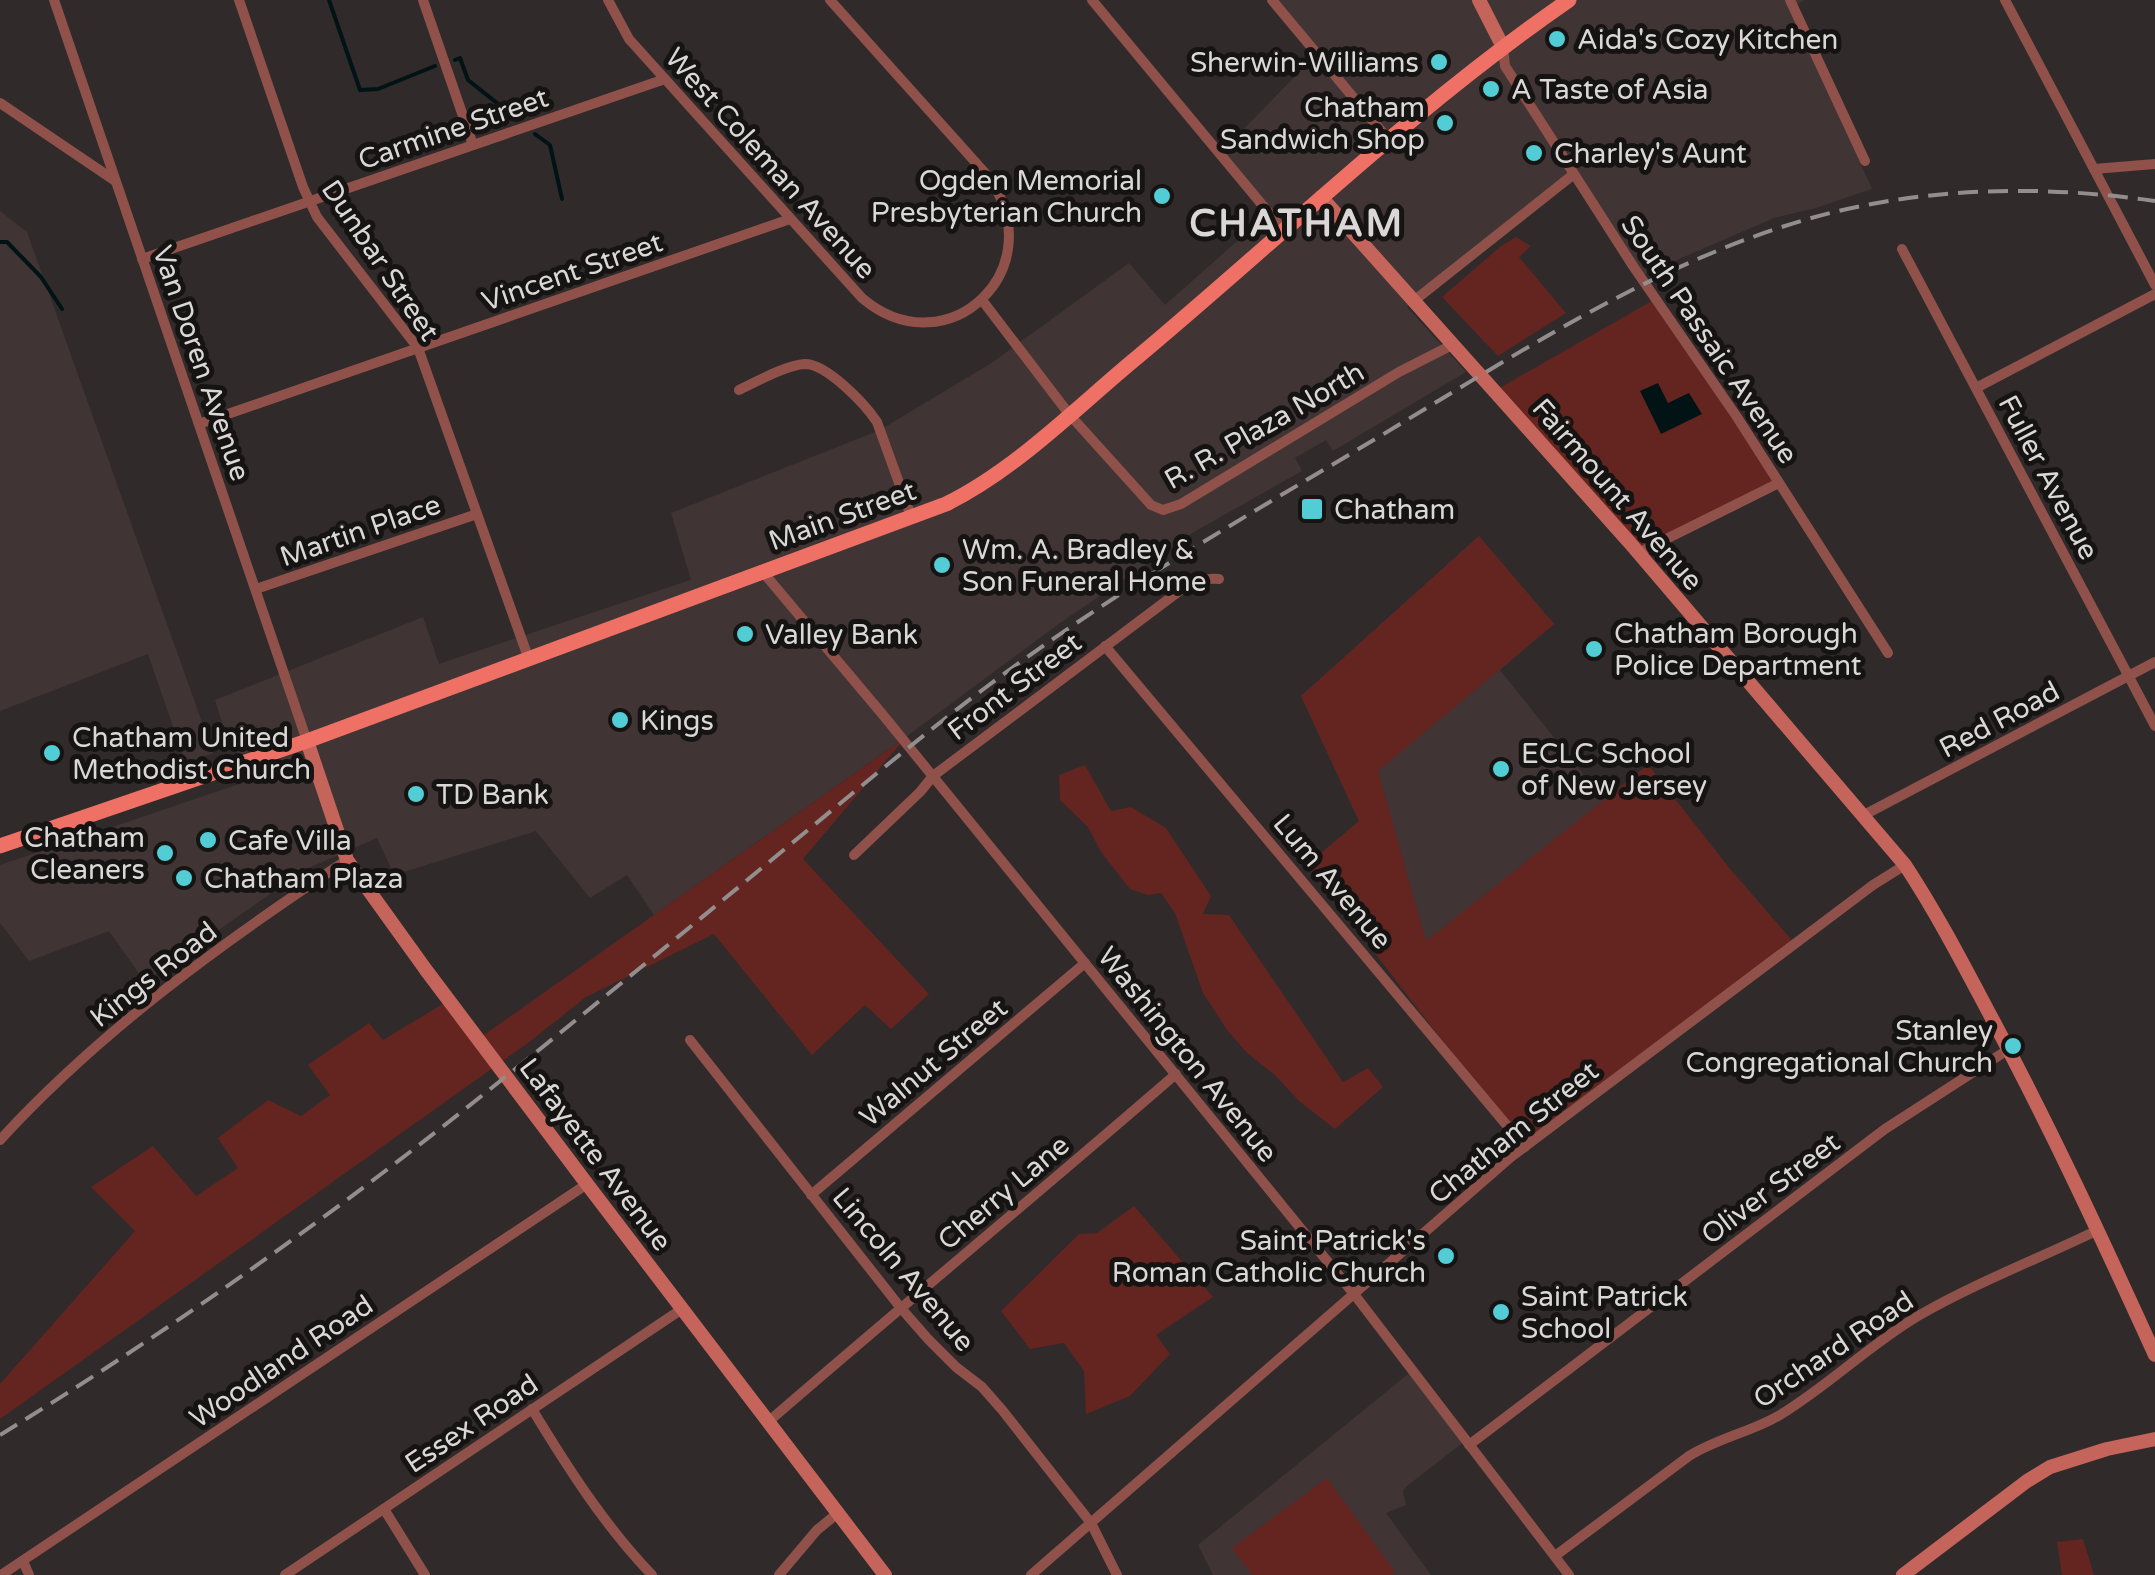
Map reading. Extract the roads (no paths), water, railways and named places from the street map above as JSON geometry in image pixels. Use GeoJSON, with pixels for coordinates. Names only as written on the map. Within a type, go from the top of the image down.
{"type":"FeatureCollection","features":[{"type":"Feature","properties":{"kind":"main road"},"geometry":{"type":"LineString","coordinates":[[1480,0],[1503,47]]}},
{"type":"Feature","properties":{"kind":"main road","name":"Main Street"},"geometry":{"type":"LineString","coordinates":[[0,846],[307,741],[946,504],[984,483],[1388,139],[1569,0]]}},
{"type":"Feature","properties":{"kind":"main road","name":"Fairmount Avenue"},"geometry":{"type":"LineString","coordinates":[[1321,196],[1638,552],[1905,865],[2009,1049],[2155,1355]]}},
{"type":"Feature","properties":{"kind":"main road","name":"Lafayette Avenue"},"geometry":{"type":"LineString","coordinates":[[307,741],[348,860],[426,970],[885,1575]]}},
{"type":"Feature","properties":{"kind":"main road"},"geometry":{"type":"LineString","coordinates":[[1903,1575],[2027,1481],[2050,1468],[2107,1449],[2155,1439]]}},
{"type":"Feature","properties":{"kind":"street","name":"Van Doren Avenue"},"geometry":{"type":"LineString","coordinates":[[54,0],[307,741]]}},
{"type":"Feature","properties":{"kind":"street","name":"Dunbar Street"},"geometry":{"type":"LineString","coordinates":[[239,0],[317,217],[418,348],[528,657]]}},
{"type":"Feature","properties":{"kind":"street"},"geometry":{"type":"LineString","coordinates":[[423,0],[473,145]]}},
{"type":"Feature","properties":{"kind":"street","name":"West Coleman Avenue"},"geometry":{"type":"LineString","coordinates":[[608,0],[629,39],[862,298],[892,316],[909,320],[943,320],[982,300]]}},
{"type":"Feature","properties":{"kind":"street"},"geometry":{"type":"LineString","coordinates":[[830,0],[996,188],[1008,220],[1009,246],[999,277],[982,300],[1069,414]]}},
{"type":"Feature","properties":{"kind":"street"},"geometry":{"type":"LineString","coordinates":[[1092,0],[1284,231]]}},
{"type":"Feature","properties":{"kind":"street"},"geometry":{"type":"LineString","coordinates":[[1272,0],[1388,139]]}},
{"type":"Feature","properties":{"kind":"street"},"geometry":{"type":"LineString","coordinates":[[1790,0],[1865,161]]}},
{"type":"Feature","properties":{"kind":"street"},"geometry":{"type":"LineString","coordinates":[[2005,0],[2155,285]]}},
{"type":"Feature","properties":{"kind":"street","name":"South Passaic Avenue"},"geometry":{"type":"LineString","coordinates":[[1503,47],[1506,66],[1574,174],[1888,654]]}},
{"type":"Feature","properties":{"kind":"street","name":"Carmine Street"},"geometry":{"type":"LineString","coordinates":[[142,259],[665,79]]}},
{"type":"Feature","properties":{"kind":"street"},"geometry":{"type":"LineString","coordinates":[[0,103],[115,181]]}},
{"type":"Feature","properties":{"kind":"street"},"geometry":{"type":"LineString","coordinates":[[2094,169],[2155,164]]}},
{"type":"Feature","properties":{"kind":"street"},"geometry":{"type":"LineString","coordinates":[[1415,300],[1574,174]]}},
{"type":"Feature","properties":{"kind":"street","name":"Vincent Street"},"geometry":{"type":"LineString","coordinates":[[199,424],[790,218]]}},
{"type":"Feature","properties":{"kind":"street","name":"Fuller Avenue"},"geometry":{"type":"LineString","coordinates":[[1902,249],[2155,726]]}},
{"type":"Feature","properties":{"kind":"street"},"geometry":{"type":"LineString","coordinates":[[1976,388],[2155,294]]}},
{"type":"Feature","properties":{"kind":"street","name":"R. R. Plaza North"},"geometry":{"type":"LineString","coordinates":[[1069,414],[1151,505],[1162,510],[1181,504],[1398,372],[1454,344]]}},
{"type":"Feature","properties":{"kind":"street"},"geometry":{"type":"LineString","coordinates":[[739,390],[796,366],[814,366],[827,373],[877,422],[911,516]]}},
{"type":"Feature","properties":{"kind":"street"},"geometry":{"type":"LineString","coordinates":[[1638,552],[1779,483]]}},
{"type":"Feature","properties":{"kind":"street","name":"Martin Place"},"geometry":{"type":"LineString","coordinates":[[256,589],[477,514]]}},
{"type":"Feature","properties":{"kind":"street","name":"Washington Avenue"},"geometry":{"type":"LineString","coordinates":[[762,570],[1354,1294],[1569,1575]]}},
{"type":"Feature","properties":{"kind":"street","name":"Front Street"},"geometry":{"type":"LineString","coordinates":[[854,856],[933,776],[1195,581],[1220,579]]}},
{"type":"Feature","properties":{"kind":"street","name":"Lum Avenue"},"geometry":{"type":"LineString","coordinates":[[1105,646],[1525,1147]]}},
{"type":"Feature","properties":{"kind":"street","name":"Red Road"},"geometry":{"type":"LineString","coordinates":[[1864,815],[2155,662]]}},
{"type":"Feature","properties":{"kind":"street","name":"Kings Road"},"geometry":{"type":"LineString","coordinates":[[0,1140],[54,1085],[171,983],[348,860]]}},
{"type":"Feature","properties":{"kind":"street","name":"Chatham Street"},"geometry":{"type":"LineString","coordinates":[[1031,1575],[1525,1147],[1905,865]]}},
{"type":"Feature","properties":{"kind":"street","name":"Walnut Street"},"geometry":{"type":"LineString","coordinates":[[811,1195],[1085,963]]}},
{"type":"Feature","properties":{"kind":"street","name":"Lincoln Avenue"},"geometry":{"type":"LineString","coordinates":[[690,1040],[900,1308],[928,1340],[1004,1411],[1091,1523],[1117,1575]]}},
{"type":"Feature","properties":{"kind":"street","name":"Oliver Street"},"geometry":{"type":"LineString","coordinates":[[1468,1445],[1885,1129],[2009,1049]]}},
{"type":"Feature","properties":{"kind":"street","name":"Cherry Lane"},"geometry":{"type":"LineString","coordinates":[[768,1422],[1176,1074]]}},
{"type":"Feature","properties":{"kind":"street","name":"Woodland Road"},"geometry":{"type":"LineString","coordinates":[[1,1575],[587,1184]]}},
{"type":"Feature","properties":{"kind":"street","name":"Orchard Road"},"geometry":{"type":"LineString","coordinates":[[1556,1556],[1689,1456],[1711,1442],[1782,1414],[1918,1316],[2098,1230]]}},
{"type":"Feature","properties":{"kind":"street","name":"Essex Road"},"geometry":{"type":"LineString","coordinates":[[285,1575],[682,1309]]}},
{"type":"Feature","properties":{"kind":"street"},"geometry":{"type":"LineString","coordinates":[[532,1409],[595,1508],[652,1575]]}},
{"type":"Feature","properties":{"kind":"street"},"geometry":{"type":"LineString","coordinates":[[384,1509],[425,1575]]}},
{"type":"Feature","properties":{"kind":"street"},"geometry":{"type":"LineString","coordinates":[[779,1575],[816,1530],[838,1513]]}},
{"type":"Feature","properties":{"kind":"street"},"geometry":{"type":"LineString","coordinates":[[23,1561],[29,1575]]}},
{"type":"Feature","properties":{"kind":"waterway"},"geometry":{"type":"LineString","coordinates":[[329,0],[360,90],[378,89],[435,66]]}},
{"type":"Feature","properties":{"kind":"waterway"},"geometry":{"type":"LineString","coordinates":[[455,60],[460,58],[468,80],[517,119]]}},
{"type":"Feature","properties":{"kind":"waterway"},"geometry":{"type":"LineString","coordinates":[[535,134],[550,145],[562,199]]}},
{"type":"Feature","properties":{"kind":"waterway"},"geometry":{"type":"LineString","coordinates":[[0,242],[7,242],[41,277],[62,309]]}},
{"type":"Feature","properties":{"kind":"railway"},"geometry":{"type":"LineString","coordinates":[[0,1435],[189,1313],[371,1182],[910,747],[1033,653],[1180,556],[1585,314],[1745,240],[1801,221],[1888,201],[2021,191],[2155,201]]}},
{"type":"Feature","properties":{"kind":"place","name":"Aida's Cozy Kitchen"},"geometry":{"type":"Point","coordinates":[1557,39]}},
{"type":"Feature","properties":{"kind":"place","name":"Sherwin-Williams"},"geometry":{"type":"Point","coordinates":[1439,62]}},
{"type":"Feature","properties":{"kind":"place","name":"A Taste of Asia"},"geometry":{"type":"Point","coordinates":[1491,89]}},
{"type":"Feature","properties":{"kind":"place","name":"Chatham Sandwich Shop"},"geometry":{"type":"Point","coordinates":[1445,123]}},
{"type":"Feature","properties":{"kind":"place","name":"Charley's Aunt"},"geometry":{"type":"Point","coordinates":[1534,153]}},
{"type":"Feature","properties":{"kind":"place","name":"Ogden Memorial Presbyterian Church"},"geometry":{"type":"Point","coordinates":[1162,196]}},
{"type":"Feature","properties":{"kind":"place","name":"Chatham"},"geometry":{"type":"Point","coordinates":[1312,509]}},
{"type":"Feature","properties":{"kind":"place","name":"Wm. A. Bradley & Son Funeral Home"},"geometry":{"type":"Point","coordinates":[942,565]}},
{"type":"Feature","properties":{"kind":"place","name":"Valley Bank"},"geometry":{"type":"Point","coordinates":[745,634]}},
{"type":"Feature","properties":{"kind":"place","name":"Chatham Borough Police Department"},"geometry":{"type":"Point","coordinates":[1594,649]}},
{"type":"Feature","properties":{"kind":"place","name":"Kings"},"geometry":{"type":"Point","coordinates":[620,720]}},
{"type":"Feature","properties":{"kind":"place","name":"Chatham United Methodist Church"},"geometry":{"type":"Point","coordinates":[52,753]}},
{"type":"Feature","properties":{"kind":"place","name":"ECLC School of New Jersey"},"geometry":{"type":"Point","coordinates":[1501,769]}},
{"type":"Feature","properties":{"kind":"place","name":"TD Bank"},"geometry":{"type":"Point","coordinates":[416,794]}},
{"type":"Feature","properties":{"kind":"place","name":"Cafe Villa"},"geometry":{"type":"Point","coordinates":[208,840]}},
{"type":"Feature","properties":{"kind":"place","name":"Chatham Cleaners"},"geometry":{"type":"Point","coordinates":[165,853]}},
{"type":"Feature","properties":{"kind":"place","name":"Chatham Plaza"},"geometry":{"type":"Point","coordinates":[184,878]}},
{"type":"Feature","properties":{"kind":"place","name":"Stanley Congregational Church"},"geometry":{"type":"Point","coordinates":[2013,1046]}},
{"type":"Feature","properties":{"kind":"place","name":"Saint Patrick's Roman Catholic Church"},"geometry":{"type":"Point","coordinates":[1446,1256]}},
{"type":"Feature","properties":{"kind":"place","name":"Saint Patrick School"},"geometry":{"type":"Point","coordinates":[1501,1312]}},
{"type":"Feature","properties":{"kind":"district","name":"CHATHAM"},"geometry":{"type":"Point","coordinates":[1297,223]}}]}
